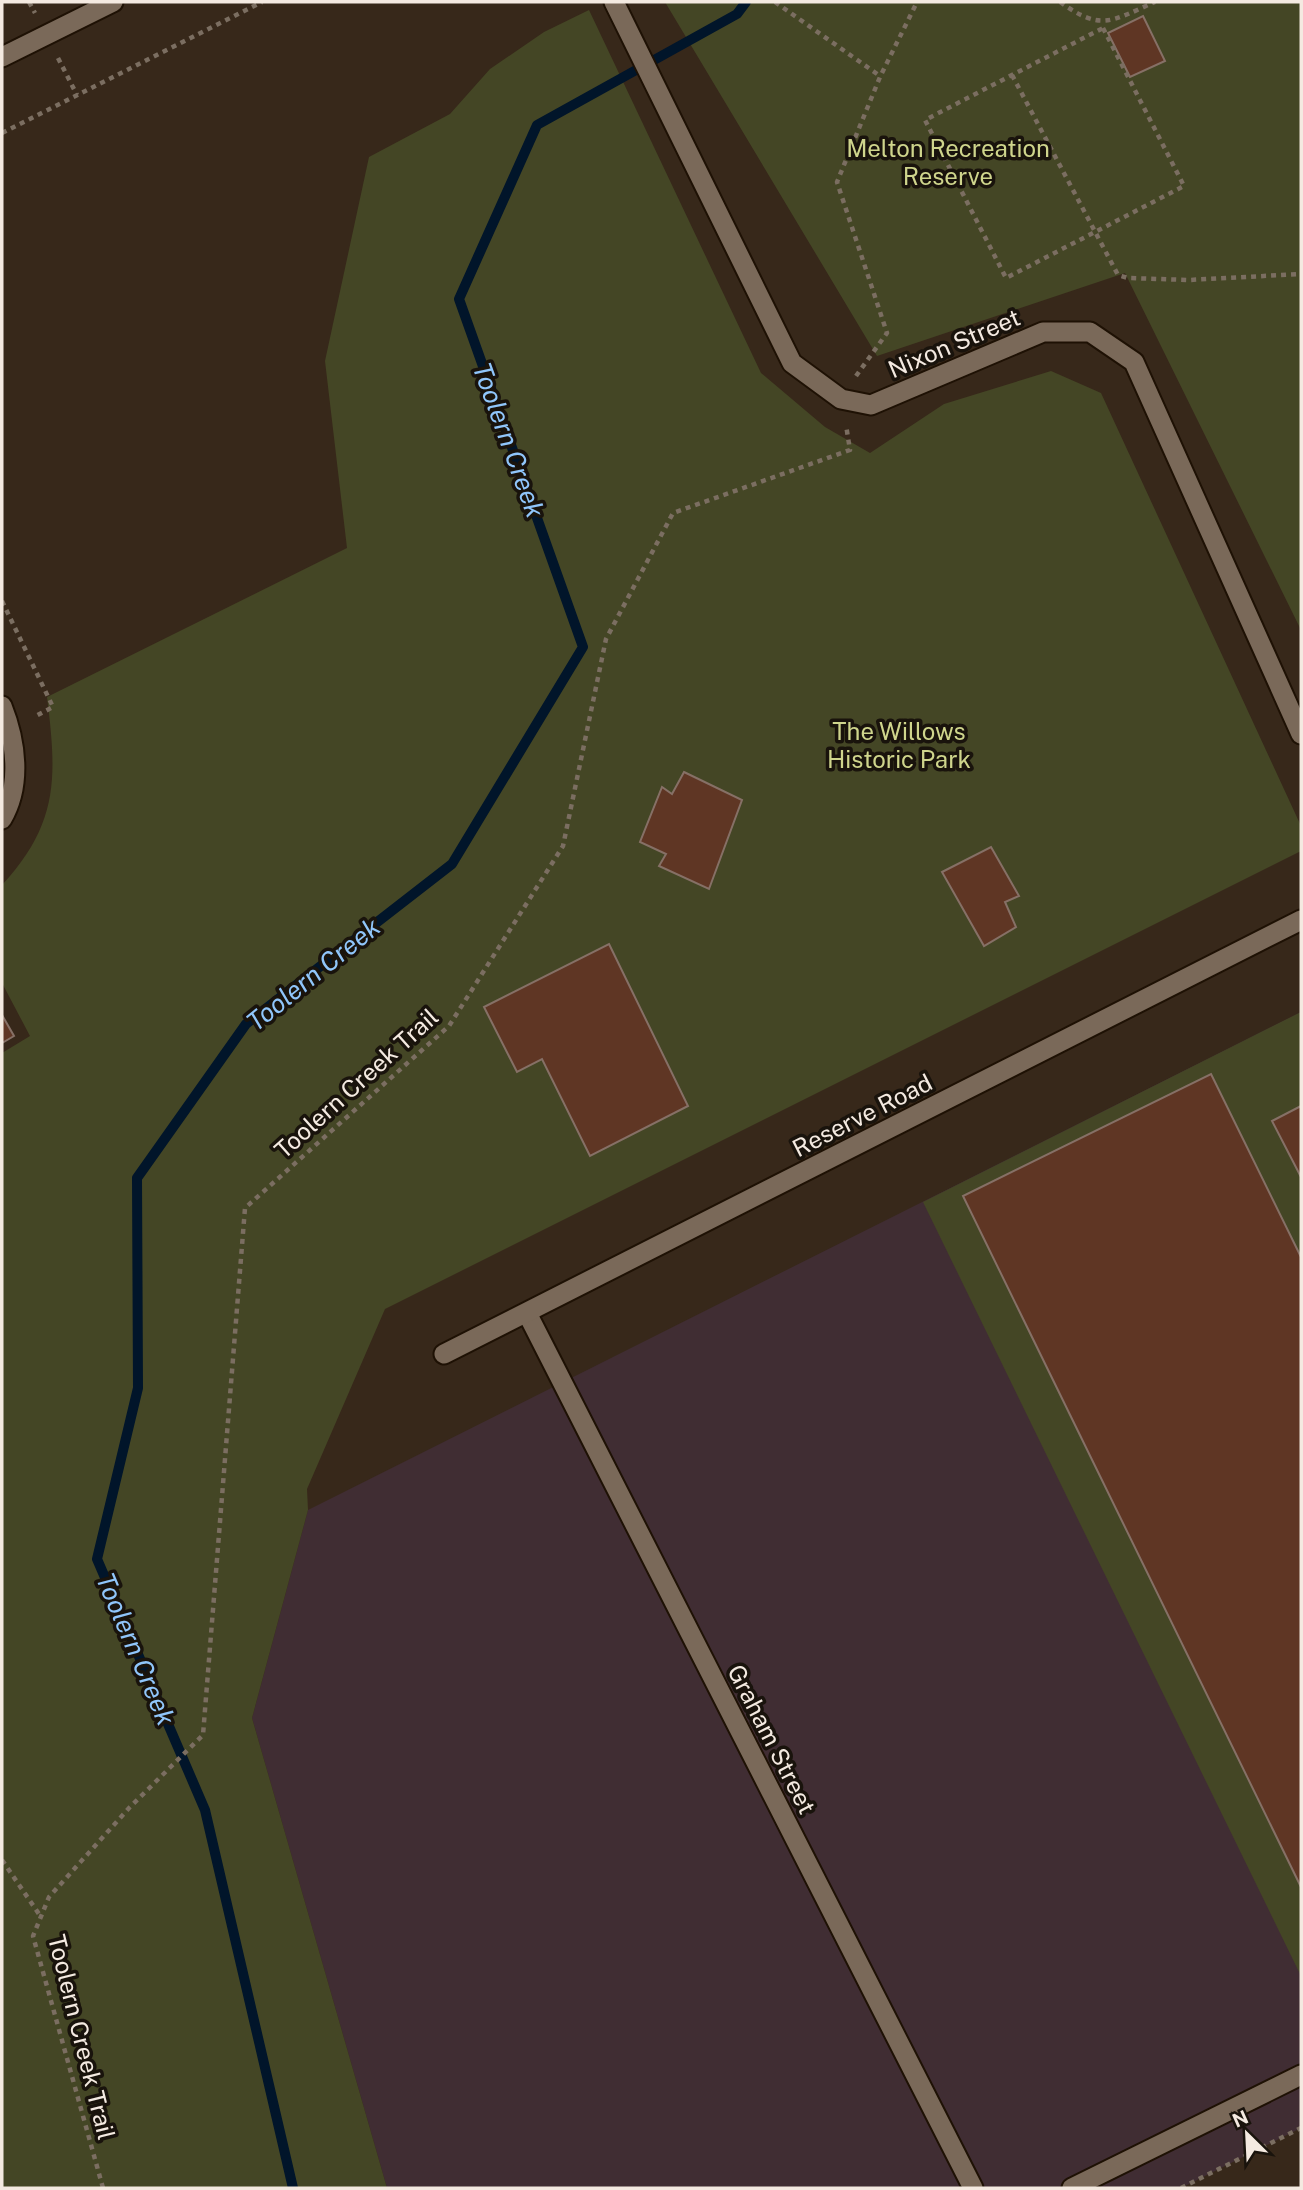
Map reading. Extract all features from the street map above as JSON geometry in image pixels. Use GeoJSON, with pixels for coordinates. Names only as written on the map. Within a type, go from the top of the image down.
{"type":"FeatureCollection","features":[{"type":"Feature","properties":{"kind":"street"},"geometry":{"type":"LineString","coordinates":[[2,57],[113,2]]}},
{"type":"Feature","properties":{"kind":"street","name":"Nixon Street"},"geometry":{"type":"LineString","coordinates":[[617,8],[792,363],[841,399],[871,405],[1043,332],[1090,332],[1134,362],[1301,734]]}},
{"type":"Feature","properties":{"kind":"street"},"geometry":{"type":"LineString","coordinates":[[2,706],[10,729],[15,758],[12,791],[2,819]]}},
{"type":"Feature","properties":{"kind":"street","name":"Reserve Road"},"geometry":{"type":"LineString","coordinates":[[444,1354],[1301,919]]}},
{"type":"Feature","properties":{"kind":"street","name":"Graham Street"},"geometry":{"type":"LineString","coordinates":[[527,1312],[973,2188]]}},
{"type":"Feature","properties":{"kind":"street"},"geometry":{"type":"LineString","coordinates":[[1072,2188],[1301,2075]]}},
{"type":"Feature","properties":{"kind":"path"},"geometry":{"type":"LineString","coordinates":[[2,133],[262,2]]}},
{"type":"Feature","properties":{"kind":"path"},"geometry":{"type":"LineString","coordinates":[[775,2],[880,77]]}},
{"type":"Feature","properties":{"kind":"path"},"geometry":{"type":"LineString","coordinates":[[841,399],[887,333],[837,182],[880,77],[917,2]]}},
{"type":"Feature","properties":{"kind":"path"},"geometry":{"type":"LineString","coordinates":[[1060,2],[1093,22],[1116,19],[1155,2]]}},
{"type":"Feature","properties":{"kind":"path"},"geometry":{"type":"LineString","coordinates":[[1101,20],[1184,186],[1006,278],[925,120],[1103,28]]}},
{"type":"Feature","properties":{"kind":"path"},"geometry":{"type":"LineString","coordinates":[[1012,75],[1118,275],[1128,278],[1189,280],[1301,274]]}},
{"type":"Feature","properties":{"kind":"path","name":"Toolern Creek Trail"},"geometry":{"type":"LineString","coordinates":[[103,2188],[33,1936],[49,1897],[130,1807],[203,1735],[245,1208],[449,1026],[563,846],[606,639],[673,513],[850,450],[841,399]]}},
{"type":"Feature","properties":{"kind":"path"},"geometry":{"type":"LineString","coordinates":[[2,601],[53,707],[10,729]]}},
{"type":"Feature","properties":{"kind":"path"},"geometry":{"type":"LineString","coordinates":[[2,1860],[41,1917]]}},
{"type":"Feature","properties":{"kind":"path"},"geometry":{"type":"LineString","coordinates":[[1181,2188],[1301,2128]]}},
{"type":"Feature","properties":{"kind":"shaded area"},"geometry":{"type":"Polygon","coordinates":[[[1301,1012],[1301,2128],[1181,2188],[387,2188],[252,1718],[308,1510],[1301,1012]]]}},
{"type":"Feature","properties":{"kind":"green space","name":"Melton Recreation Reserve"},"geometry":{"type":"Polygon","coordinates":[[[665,2],[1301,2],[1301,630],[1125,273],[877,356],[665,2]]]}},
{"type":"Feature","properties":{"kind":"green space","name":"The Willows Historic Park"},"geometry":{"type":"Polygon","coordinates":[[[589,10],[761,373],[825,427],[870,453],[944,404],[1051,371],[1101,393],[1301,826],[1301,851],[385,1309],[307,1489],[308,1510],[252,1718],[387,2188],[2,2188],[2,1053],[30,1036],[2,983],[2,885],[34,841],[50,798],[52,751],[47,697],[347,548],[325,361],[369,157],[450,114],[490,69],[544,32],[589,10]]]}},
{"type":"Feature","properties":{"kind":"green space"},"geometry":{"type":"Polygon","coordinates":[[[1301,1012],[1301,1976],[923,1202],[1301,1012]]]}},
{"type":"Feature","properties":{"kind":"building"},"geometry":{"type":"Polygon","coordinates":[[[1143,16],[1165,61],[1130,77],[1108,33],[1143,16]]]}},
{"type":"Feature","properties":{"kind":"building"},"geometry":{"type":"Polygon","coordinates":[[[684,772],[742,800],[709,889],[659,866],[666,854],[640,842],[662,787],[672,794],[684,772]]]}},
{"type":"Feature","properties":{"kind":"building"},"geometry":{"type":"Polygon","coordinates":[[[991,847],[1019,896],[1005,902],[1016,927],[984,946],[942,872],[991,847]]]}},
{"type":"Feature","properties":{"kind":"building"},"geometry":{"type":"Polygon","coordinates":[[[609,944],[688,1106],[590,1156],[542,1059],[517,1072],[484,1007],[609,944]]]}},
{"type":"Feature","properties":{"kind":"building"},"geometry":{"type":"Polygon","coordinates":[[[2,1015],[14,1036],[2,1043],[2,1015]]]}},
{"type":"Feature","properties":{"kind":"building"},"geometry":{"type":"Polygon","coordinates":[[[1211,1074],[1301,1257],[1301,1887],[963,1196],[1211,1074]]]}},
{"type":"Feature","properties":{"kind":"building"},"geometry":{"type":"Polygon","coordinates":[[[1301,1106],[1301,1177],[1272,1121],[1301,1106]]]}},
{"type":"Feature","properties":{"kind":"waterway","name":"Toolern Creek"},"geometry":{"type":"LineString","coordinates":[[293,2188],[205,1810],[97,1559],[138,1388],[137,1178],[246,1024],[452,864],[583,647],[459,299],[537,125],[737,14],[746,2]]}}]}
